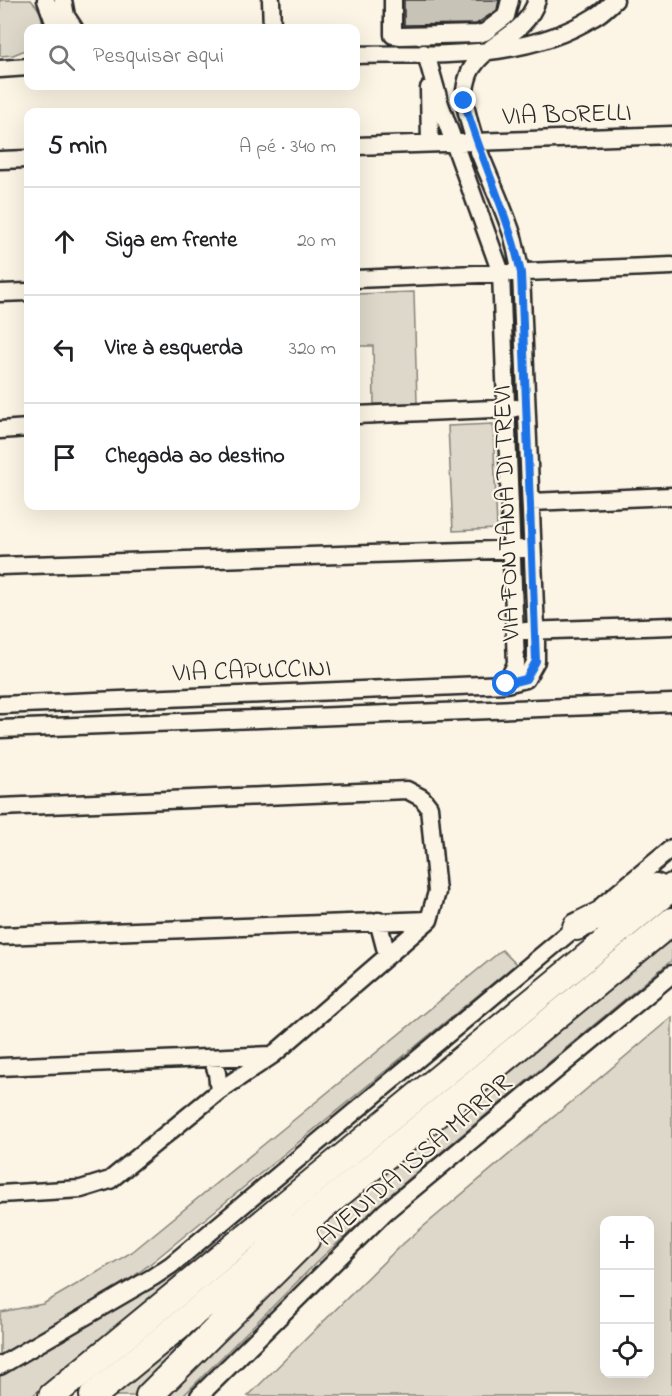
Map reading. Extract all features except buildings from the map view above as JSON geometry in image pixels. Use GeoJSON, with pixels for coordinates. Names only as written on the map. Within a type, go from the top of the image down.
{"type":"FeatureCollection","features":[{"type":"Feature","properties":{"kind":"highway"},"geometry":{"type":"LineString","coordinates":[[576,927],[672,879]]}},
{"type":"Feature","properties":{"kind":"highway"},"geometry":{"type":"LineString","coordinates":[[52,1396],[672,887]]}},
{"type":"Feature","properties":{"kind":"highway"},"geometry":{"type":"LineString","coordinates":[[93,1396],[672,921]]}},
{"type":"Feature","properties":{"kind":"highway"},"geometry":{"type":"LineString","coordinates":[[148,1396],[297,1249],[368,1171]]}},
{"type":"Feature","properties":{"kind":"street"},"geometry":{"type":"LineString","coordinates":[[46,0],[53,24]]}},
{"type":"Feature","properties":{"kind":"street"},"geometry":{"type":"LineString","coordinates":[[63,0],[66,16],[71,24]]}},
{"type":"Feature","properties":{"kind":"street"},"geometry":{"type":"LineString","coordinates":[[271,0],[272,24]]}},
{"type":"Feature","properties":{"kind":"street"},"geometry":{"type":"LineString","coordinates":[[393,0],[393,35],[485,32],[506,16],[510,0]]}},
{"type":"Feature","properties":{"kind":"street"},"geometry":{"type":"LineString","coordinates":[[487,52],[517,32],[534,9],[537,0]]}},
{"type":"Feature","properties":{"kind":"street"},"geometry":{"type":"LineString","coordinates":[[360,55],[487,52],[531,44],[562,34],[595,17],[615,0]]}},
{"type":"Feature","properties":{"kind":"street"},"geometry":{"type":"LineString","coordinates":[[430,143],[428,79],[423,53],[434,35]]}},
{"type":"Feature","properties":{"kind":"street","name":"VIA FONTANA DI TREVI"},"geometry":{"type":"LineString","coordinates":[[487,52],[472,67],[464,101],[476,142],[513,237],[521,273],[536,631],[536,661],[526,679],[506,684]]}},
{"type":"Feature","properties":{"kind":"street","name":"VIA FONTANA DI TREVI"},"geometry":{"type":"LineString","coordinates":[[423,53],[501,273],[516,664],[506,684]]}},
{"type":"Feature","properties":{"kind":"street"},"geometry":{"type":"LineString","coordinates":[[0,69],[24,66]]}},
{"type":"Feature","properties":{"kind":"street","name":"VIA BORELLI"},"geometry":{"type":"LineString","coordinates":[[360,146],[672,135]]}},
{"type":"Feature","properties":{"kind":"street"},"geometry":{"type":"LineString","coordinates":[[0,160],[24,159]]}},
{"type":"Feature","properties":{"kind":"street"},"geometry":{"type":"LineString","coordinates":[[360,279],[672,267]]}},
{"type":"Feature","properties":{"kind":"street"},"geometry":{"type":"LineString","coordinates":[[0,293],[24,292]]}},
{"type":"Feature","properties":{"kind":"street"},"geometry":{"type":"LineString","coordinates":[[360,415],[525,408]]}},
{"type":"Feature","properties":{"kind":"street"},"geometry":{"type":"LineString","coordinates":[[0,429],[24,428]]}},
{"type":"Feature","properties":{"kind":"street"},"geometry":{"type":"LineString","coordinates":[[531,502],[672,496]]}},
{"type":"Feature","properties":{"kind":"street"},"geometry":{"type":"LineString","coordinates":[[0,566],[531,549]]}},
{"type":"Feature","properties":{"kind":"street"},"geometry":{"type":"LineString","coordinates":[[515,631],[672,626]]}},
{"type":"Feature","properties":{"kind":"street","name":"VIA CAPUCCINI"},"geometry":{"type":"LineString","coordinates":[[0,705],[506,684]]}},
{"type":"Feature","properties":{"kind":"street"},"geometry":{"type":"LineString","coordinates":[[0,729],[672,703]]}},
{"type":"Feature","properties":{"kind":"street"},"geometry":{"type":"LineString","coordinates":[[0,807],[407,790],[422,798],[429,807],[437,892],[429,920],[274,1054],[219,1091],[110,1180],[81,1189],[0,1194]]}},
{"type":"Feature","properties":{"kind":"street"},"geometry":{"type":"LineString","coordinates":[[0,1366],[171,1265],[672,848]]}},
{"type":"Feature","properties":{"kind":"street"},"geometry":{"type":"LineString","coordinates":[[0,936],[429,920]]}},
{"type":"Feature","properties":{"kind":"street"},"geometry":{"type":"LineString","coordinates":[[378,921],[387,955]]}},
{"type":"Feature","properties":{"kind":"street","name":"AVENIDA ISSA MARAR"},"geometry":{"type":"LineString","coordinates":[[199,1396],[385,1212],[672,974]]}},
{"type":"Feature","properties":{"kind":"street"},"geometry":{"type":"LineString","coordinates":[[0,1067],[274,1054]]}},
{"type":"Feature","properties":{"kind":"street"},"geometry":{"type":"LineString","coordinates":[[212,1058],[219,1091]]}},
{"type":"Feature","properties":{"kind":"shaded area"},"geometry":{"type":"Polygon","coordinates":[[[0,0],[31,0],[39,9],[42,24],[24,24],[24,51],[13,55],[0,56],[0,0]]]}},
{"type":"Feature","properties":{"kind":"shaded area"},"geometry":{"type":"Polygon","coordinates":[[[414,292],[417,403],[374,404],[373,346],[360,346],[360,294],[414,292]]]}},
{"type":"Feature","properties":{"kind":"shaded area"},"geometry":{"type":"Polygon","coordinates":[[[493,424],[497,529],[453,531],[448,426],[493,424]]]}},
{"type":"Feature","properties":{"kind":"shaded area"},"geometry":{"type":"Polygon","coordinates":[[[672,935],[672,960],[405,1182],[320,1259],[183,1396],[160,1396],[329,1220],[672,935]]]}},
{"type":"Feature","properties":{"kind":"shaded area"},"geometry":{"type":"Polygon","coordinates":[[[502,950],[516,964],[155,1260],[133,1277],[0,1357],[0,1312],[43,1304],[132,1252],[502,950]]]}},
{"type":"Feature","properties":{"kind":"shaded area"},"geometry":{"type":"Polygon","coordinates":[[[672,1017],[672,1396],[248,1396],[398,1248],[672,1017]]]}},
{"type":"Feature","properties":{"kind":"shaded area"},"geometry":{"type":"Polygon","coordinates":[[[190,1264],[192,1265],[32,1396],[0,1396],[0,1375],[190,1264]]]}},
{"type":"Feature","properties":{"kind":"shaded area"},"geometry":{"type":"Polygon","coordinates":[[[254,1279],[141,1396],[111,1396],[254,1279]]]}},
{"type":"Feature","properties":{"kind":"route"},"geometry":{"type":"LineString","coordinates":[[464,101],[476,142],[513,237],[521,273],[536,661],[526,679],[506,684]]}}]}
